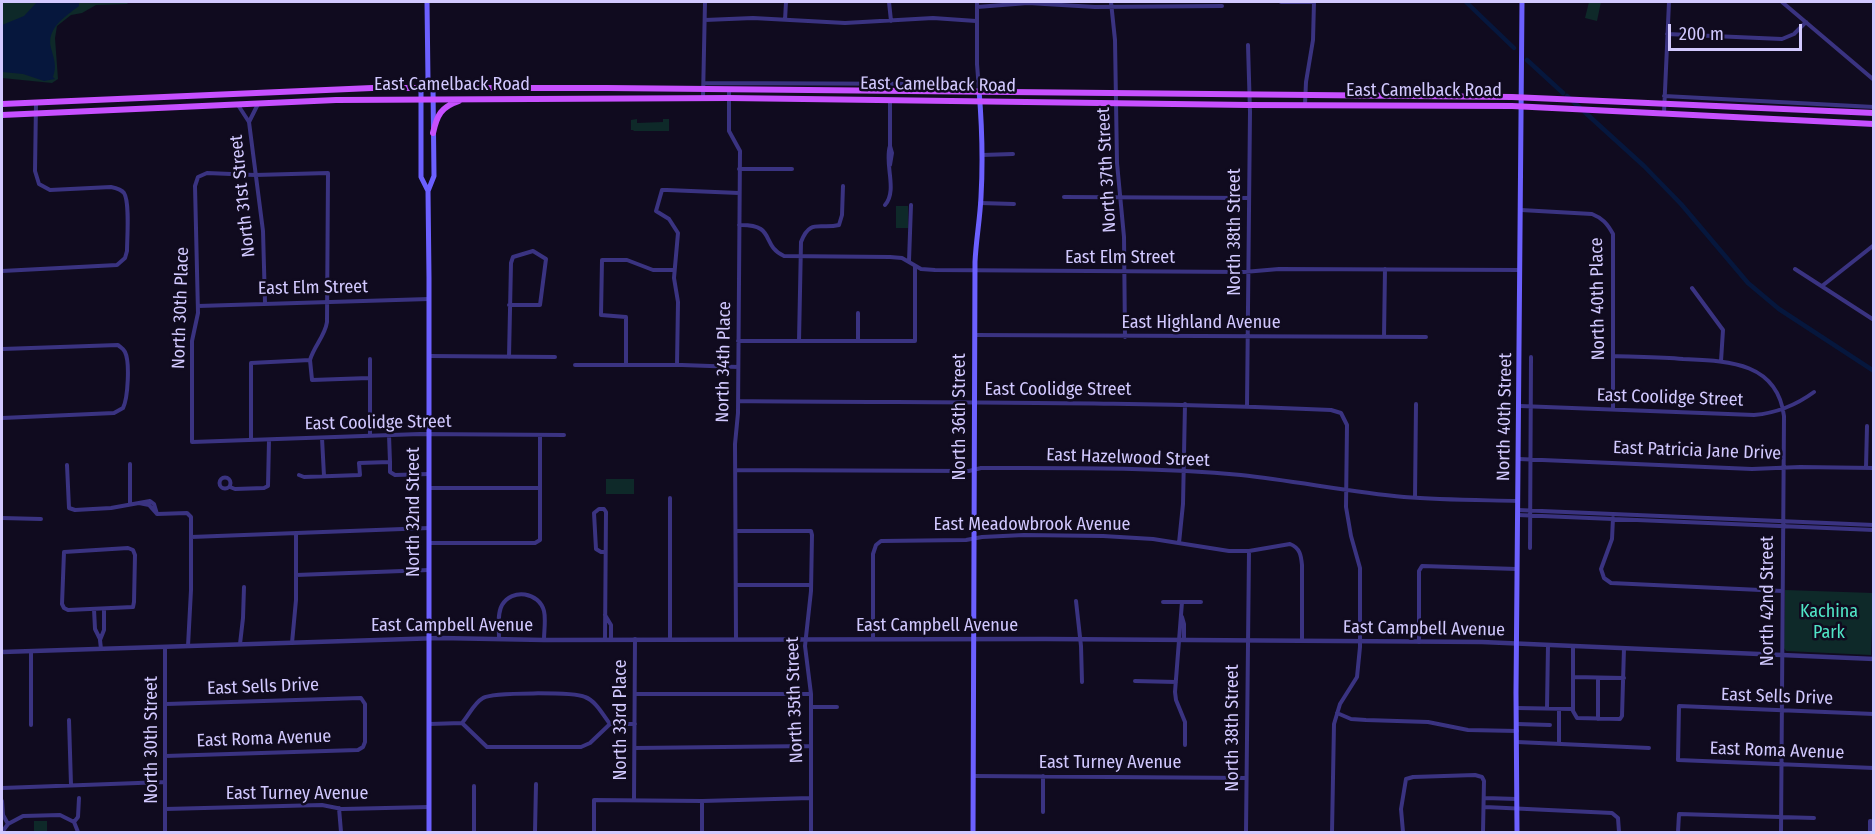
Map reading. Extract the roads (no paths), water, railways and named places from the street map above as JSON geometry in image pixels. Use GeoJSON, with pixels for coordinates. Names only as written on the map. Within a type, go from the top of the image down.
{"type":"FeatureCollection","features":[{"type":"Feature","properties":{"kind":"main road"},"geometry":{"type":"LineString","coordinates":[[427,2],[428,81],[434,87]]}},
{"type":"Feature","properties":{"kind":"main road","name":"North 40th Street"},"geometry":{"type":"LineString","coordinates":[[1517,832],[1522,2]]}},
{"type":"Feature","properties":{"kind":"main road"},"geometry":{"type":"LineString","coordinates":[[421,87],[428,81]]}},
{"type":"Feature","properties":{"kind":"main road","name":"East Camelback Road"},"geometry":{"type":"LineString","coordinates":[[2,104],[336,89],[704,86],[729,89],[841,87],[1664,100],[1874,113]]}},
{"type":"Feature","properties":{"kind":"main road","name":"North 32nd Street"},"geometry":{"type":"LineString","coordinates":[[421,87],[421,177],[428,191]]}},
{"type":"Feature","properties":{"kind":"main road","name":"North 32nd Street"},"geometry":{"type":"LineString","coordinates":[[429,832],[428,191],[434,176],[434,87]]}},
{"type":"Feature","properties":{"kind":"main road"},"geometry":{"type":"LineString","coordinates":[[841,87],[841,99]]}},
{"type":"Feature","properties":{"kind":"main road"},"geometry":{"type":"LineString","coordinates":[[485,100],[486,88]]}},
{"type":"Feature","properties":{"kind":"main road"},"geometry":{"type":"LineString","coordinates":[[607,88],[607,100]]}},
{"type":"Feature","properties":{"kind":"main road"},"geometry":{"type":"LineString","coordinates":[[336,89],[336,100]]}},
{"type":"Feature","properties":{"kind":"main road","name":"North 36th Street"},"geometry":{"type":"LineString","coordinates":[[973,832],[975,271],[980,203],[979,90]]}},
{"type":"Feature","properties":{"kind":"main road"},"geometry":{"type":"LineString","coordinates":[[166,96],[167,108]]}},
{"type":"Feature","properties":{"kind":"main road"},"geometry":{"type":"LineString","coordinates":[[1396,106],[1397,96]]}},
{"type":"Feature","properties":{"kind":"main road","name":"East Camelback Road"},"geometry":{"type":"LineString","coordinates":[[2,115],[336,100],[729,98],[1522,107],[1874,124]]}},
{"type":"Feature","properties":{"kind":"main road"},"geometry":{"type":"LineString","coordinates":[[433,133],[436,119],[443,108],[465,99]]}},
{"type":"Feature","properties":{"kind":"street"},"geometry":{"type":"LineString","coordinates":[[703,99],[705,2]]}},
{"type":"Feature","properties":{"kind":"street"},"geometry":{"type":"LineString","coordinates":[[785,20],[786,2]]}},
{"type":"Feature","properties":{"kind":"street"},"geometry":{"type":"LineString","coordinates":[[889,2],[891,21]]}},
{"type":"Feature","properties":{"kind":"street"},"geometry":{"type":"LineString","coordinates":[[1281,2],[1314,2],[1314,40],[1305,106]]}},
{"type":"Feature","properties":{"kind":"street"},"geometry":{"type":"LineString","coordinates":[[1664,113],[1668,2]]}},
{"type":"Feature","properties":{"kind":"street"},"geometry":{"type":"LineString","coordinates":[[1782,2],[1874,80]]}},
{"type":"Feature","properties":{"kind":"street"},"geometry":{"type":"LineString","coordinates":[[977,4],[1222,6]]}},
{"type":"Feature","properties":{"kind":"street","name":"North 36th Street"},"geometry":{"type":"LineString","coordinates":[[977,4],[979,90]]}},
{"type":"Feature","properties":{"kind":"street","name":"North 37th Street"},"geometry":{"type":"LineString","coordinates":[[1111,4],[1117,92],[1117,163],[1124,237],[1125,337]]}},
{"type":"Feature","properties":{"kind":"street"},"geometry":{"type":"LineString","coordinates":[[705,20],[741,18],[845,23],[933,18],[976,21]]}},
{"type":"Feature","properties":{"kind":"street"},"geometry":{"type":"LineString","coordinates":[[1667,34],[1782,39],[1794,34],[1806,22]]}},
{"type":"Feature","properties":{"kind":"street"},"geometry":{"type":"LineString","coordinates":[[1248,45],[1248,95]]}},
{"type":"Feature","properties":{"kind":"street","name":"East Camelback Road"},"geometry":{"type":"LineString","coordinates":[[704,86],[841,87]]}},
{"type":"Feature","properties":{"kind":"street","name":"North 34th Place"},"geometry":{"type":"LineString","coordinates":[[729,89],[729,131],[739,146],[736,639]]}},
{"type":"Feature","properties":{"kind":"street"},"geometry":{"type":"LineString","coordinates":[[248,92],[248,104]]}},
{"type":"Feature","properties":{"kind":"street","name":"North 38th Street"},"geometry":{"type":"LineString","coordinates":[[1247,406],[1248,95]]}},
{"type":"Feature","properties":{"kind":"street"},"geometry":{"type":"LineString","coordinates":[[885,206],[889,198],[892,160],[890,99]]}},
{"type":"Feature","properties":{"kind":"street","name":"East Camelback Road"},"geometry":{"type":"LineString","coordinates":[[1664,100],[1874,107]]}},
{"type":"Feature","properties":{"kind":"street"},"geometry":{"type":"LineString","coordinates":[[2,271],[117,266],[127,251],[127,204],[124,193],[119,189],[50,190],[39,184],[35,171],[36,102]]}},
{"type":"Feature","properties":{"kind":"street","name":"North 31st Street"},"geometry":{"type":"LineString","coordinates":[[249,122],[258,104]]}},
{"type":"Feature","properties":{"kind":"street","name":"North 31st Street"},"geometry":{"type":"LineString","coordinates":[[238,105],[249,122],[263,231],[265,303]]}},
{"type":"Feature","properties":{"kind":"street"},"geometry":{"type":"LineString","coordinates":[[981,154],[1013,154]]}},
{"type":"Feature","properties":{"kind":"street"},"geometry":{"type":"LineString","coordinates":[[739,169],[792,169]]}},
{"type":"Feature","properties":{"kind":"street"},"geometry":{"type":"LineString","coordinates":[[255,174],[328,172],[328,301],[326,327],[310,360],[312,380],[369,378]]}},
{"type":"Feature","properties":{"kind":"street","name":"North 30th Place"},"geometry":{"type":"LineString","coordinates":[[192,442],[192,341],[198,306],[195,186],[198,177],[207,173],[255,174]]}},
{"type":"Feature","properties":{"kind":"street"},"geometry":{"type":"LineString","coordinates":[[799,341],[801,242],[808,228],[835,226],[841,221],[843,186]]}},
{"type":"Feature","properties":{"kind":"street"},"geometry":{"type":"LineString","coordinates":[[677,365],[678,302],[674,270],[678,234],[669,219],[657,211],[662,190],[739,193]]}},
{"type":"Feature","properties":{"kind":"street"},"geometry":{"type":"LineString","coordinates":[[1064,197],[1249,198]]}},
{"type":"Feature","properties":{"kind":"street"},"geometry":{"type":"LineString","coordinates":[[980,203],[1014,204]]}},
{"type":"Feature","properties":{"kind":"street"},"geometry":{"type":"LineString","coordinates":[[910,261],[911,205]]}},
{"type":"Feature","properties":{"kind":"street","name":"North 40th Place"},"geometry":{"type":"LineString","coordinates":[[1521,210],[1592,214],[1601,217],[1613,234],[1613,410]]}},
{"type":"Feature","properties":{"kind":"street"},"geometry":{"type":"LineString","coordinates":[[738,341],[915,341],[915,267],[910,261],[890,257],[800,258],[784,256],[779,254],[763,229],[739,225]]}},
{"type":"Feature","properties":{"kind":"street"},"geometry":{"type":"LineString","coordinates":[[1822,286],[1873,246]]}},
{"type":"Feature","properties":{"kind":"street"},"geometry":{"type":"LineString","coordinates":[[509,305],[540,305],[546,259],[533,251],[513,257],[511,263],[509,305],[509,357]]}},
{"type":"Feature","properties":{"kind":"street"},"geometry":{"type":"LineString","coordinates":[[626,365],[626,317],[601,315],[602,260],[627,260],[652,270],[674,270]]}},
{"type":"Feature","properties":{"kind":"street","name":"East Elm Street"},"geometry":{"type":"LineString","coordinates":[[915,267],[975,271],[1125,272],[1249,272],[1279,269],[1520,270]]}},
{"type":"Feature","properties":{"kind":"street"},"geometry":{"type":"LineString","coordinates":[[1384,337],[1385,269]]}},
{"type":"Feature","properties":{"kind":"street"},"geometry":{"type":"LineString","coordinates":[[1795,269],[1874,320]]}},
{"type":"Feature","properties":{"kind":"street"},"geometry":{"type":"LineString","coordinates":[[1613,356],[1721,361],[1723,330],[1692,288]]}},
{"type":"Feature","properties":{"kind":"street","name":"East Elm Street"},"geometry":{"type":"LineString","coordinates":[[198,306],[429,299]]}},
{"type":"Feature","properties":{"kind":"street"},"geometry":{"type":"LineString","coordinates":[[858,312],[858,341]]}},
{"type":"Feature","properties":{"kind":"street","name":"East Highland Avenue"},"geometry":{"type":"LineString","coordinates":[[975,335],[1426,337]]}},
{"type":"Feature","properties":{"kind":"street"},"geometry":{"type":"LineString","coordinates":[[2,349],[118,345],[124,350],[127,362],[127,398],[120,411],[2,418]]}},
{"type":"Feature","properties":{"kind":"street"},"geometry":{"type":"LineString","coordinates":[[429,356],[555,357]]}},
{"type":"Feature","properties":{"kind":"street","name":"North 40th Street"},"geometry":{"type":"LineString","coordinates":[[1530,549],[1532,357]]}},
{"type":"Feature","properties":{"kind":"street"},"geometry":{"type":"LineString","coordinates":[[370,359],[370,436]]}},
{"type":"Feature","properties":{"kind":"street"},"geometry":{"type":"LineString","coordinates":[[251,440],[251,363],[310,360]]}},
{"type":"Feature","properties":{"kind":"street","name":"North 42nd Street"},"geometry":{"type":"LineString","coordinates":[[1721,361],[1748,367],[1762,376],[1777,393],[1783,410],[1781,832]]}},
{"type":"Feature","properties":{"kind":"street"},"geometry":{"type":"LineString","coordinates":[[575,365],[738,367]]}},
{"type":"Feature","properties":{"kind":"street","name":"East Coolidge Street"},"geometry":{"type":"LineString","coordinates":[[1520,406],[1740,416],[1762,415],[1783,410],[1814,392]]}},
{"type":"Feature","properties":{"kind":"street","name":"East Coolidge Street"},"geometry":{"type":"LineString","coordinates":[[738,402],[1185,404],[1331,410],[1341,413],[1347,425],[1347,489]]}},
{"type":"Feature","properties":{"kind":"street"},"geometry":{"type":"LineString","coordinates":[[1179,543],[1183,504],[1185,404]]}},
{"type":"Feature","properties":{"kind":"street"},"geometry":{"type":"LineString","coordinates":[[1415,498],[1416,404]]}},
{"type":"Feature","properties":{"kind":"street"},"geometry":{"type":"LineString","coordinates":[[1866,468],[1867,426]]}},
{"type":"Feature","properties":{"kind":"street"},"geometry":{"type":"LineString","coordinates":[[389,435],[390,472],[395,475],[429,474]]}},
{"type":"Feature","properties":{"kind":"street","name":"East Coolidge Street"},"geometry":{"type":"LineString","coordinates":[[192,442],[389,435],[564,435]]}},
{"type":"Feature","properties":{"kind":"street"},"geometry":{"type":"LineString","coordinates":[[429,543],[535,543],[540,540],[540,435]]}},
{"type":"Feature","properties":{"kind":"street"},"geometry":{"type":"LineString","coordinates":[[322,438],[324,476]]}},
{"type":"Feature","properties":{"kind":"street"},"geometry":{"type":"LineString","coordinates":[[230,487],[235,489],[268,486],[269,440]]}},
{"type":"Feature","properties":{"kind":"street","name":"East Patricia Jane Drive"},"geometry":{"type":"LineString","coordinates":[[1519,459],[1752,469],[1874,468]]}},
{"type":"Feature","properties":{"kind":"street"},"geometry":{"type":"LineString","coordinates":[[299,475],[304,477],[360,475],[359,463],[390,462]]}},
{"type":"Feature","properties":{"kind":"street"},"geometry":{"type":"LineString","coordinates":[[130,464],[130,504]]}},
{"type":"Feature","properties":{"kind":"street"},"geometry":{"type":"LineString","coordinates":[[67,465],[69,508],[75,510],[111,508],[138,503],[149,505],[157,514],[190,514],[191,618],[188,646]]}},
{"type":"Feature","properties":{"kind":"street","name":"East Hazelwood Street"},"geometry":{"type":"LineString","coordinates":[[736,470],[1076,468],[1184,472],[1263,478],[1415,498],[1518,501]]}},
{"type":"Feature","properties":{"kind":"street"},"geometry":{"type":"LineString","coordinates":[[429,488],[540,488]]}},
{"type":"Feature","properties":{"kind":"street"},"geometry":{"type":"LineString","coordinates":[[1332,832],[1334,724],[1340,704],[1357,677],[1359,668],[1360,568],[1348,518],[1347,489]]}},
{"type":"Feature","properties":{"kind":"street"},"geometry":{"type":"LineString","coordinates":[[670,498],[670,639]]}},
{"type":"Feature","properties":{"kind":"street","name":"North 33rd Place"},"geometry":{"type":"LineString","coordinates":[[605,552],[596,549],[594,513],[599,509],[604,509],[606,512],[605,639]]}},
{"type":"Feature","properties":{"kind":"street"},"geometry":{"type":"LineString","coordinates":[[1518,513],[1874,530]]}},
{"type":"Feature","properties":{"kind":"street"},"geometry":{"type":"LineString","coordinates":[[1613,516],[1612,539],[1601,570],[1604,578],[1616,584],[1782,591]]}},
{"type":"Feature","properties":{"kind":"street"},"geometry":{"type":"LineString","coordinates":[[2,518],[41,519]]}},
{"type":"Feature","properties":{"kind":"street"},"geometry":{"type":"LineString","coordinates":[[1827,526],[1874,525]]}},
{"type":"Feature","properties":{"kind":"street"},"geometry":{"type":"LineString","coordinates":[[191,537],[429,528]]}},
{"type":"Feature","properties":{"kind":"street","name":"North 35th Street"},"geometry":{"type":"LineString","coordinates":[[737,531],[811,531],[811,585],[805,640],[811,694],[811,832]]}},
{"type":"Feature","properties":{"kind":"street"},"geometry":{"type":"LineString","coordinates":[[292,643],[296,533]]}},
{"type":"Feature","properties":{"kind":"street","name":"East Meadowbrook Avenue"},"geometry":{"type":"LineString","coordinates":[[873,640],[873,554],[876,545],[881,541],[888,539],[966,540],[1024,535],[1103,536],[1249,551],[1290,544],[1296,546],[1301,553],[1302,565],[1302,641]]}},
{"type":"Feature","properties":{"kind":"street"},"geometry":{"type":"LineString","coordinates":[[128,548],[133,550],[135,579],[133,607],[104,608],[68,610],[64,608],[62,595],[64,552],[128,548]]}},
{"type":"Feature","properties":{"kind":"street","name":"North 38th Street"},"geometry":{"type":"LineString","coordinates":[[1246,832],[1246,641],[1249,551]]}},
{"type":"Feature","properties":{"kind":"street"},"geometry":{"type":"LineString","coordinates":[[1419,642],[1419,571],[1422,566],[1518,570]]}},
{"type":"Feature","properties":{"kind":"street"},"geometry":{"type":"LineString","coordinates":[[296,574],[429,570]]}},
{"type":"Feature","properties":{"kind":"street"},"geometry":{"type":"LineString","coordinates":[[736,585],[811,585]]}},
{"type":"Feature","properties":{"kind":"street"},"geometry":{"type":"LineString","coordinates":[[240,644],[244,587]]}},
{"type":"Feature","properties":{"kind":"street"},"geometry":{"type":"LineString","coordinates":[[499,638],[501,606],[507,599],[520,594],[532,595],[540,601],[544,611],[544,640]]}},
{"type":"Feature","properties":{"kind":"street"},"geometry":{"type":"LineString","coordinates":[[1076,601],[1082,681]]}},
{"type":"Feature","properties":{"kind":"street"},"geometry":{"type":"LineString","coordinates":[[1162,602],[1201,602]]}},
{"type":"Feature","properties":{"kind":"street"},"geometry":{"type":"LineString","coordinates":[[1182,602],[1182,640],[1176,700],[1185,722],[1185,745]]}},
{"type":"Feature","properties":{"kind":"street"},"geometry":{"type":"LineString","coordinates":[[100,640],[104,630],[104,608]]}},
{"type":"Feature","properties":{"kind":"street"},"geometry":{"type":"LineString","coordinates":[[94,609],[95,629],[101,649]]}},
{"type":"Feature","properties":{"kind":"street"},"geometry":{"type":"LineString","coordinates":[[604,614],[610,622],[604,623]]}},
{"type":"Feature","properties":{"kind":"street","name":"North 33rd Place"},"geometry":{"type":"LineString","coordinates":[[610,622],[611,639]]}},
{"type":"Feature","properties":{"kind":"street"},"geometry":{"type":"LineString","coordinates":[[95,624],[104,624]]}},
{"type":"Feature","properties":{"kind":"street","name":"East Campbell Avenue"},"geometry":{"type":"LineString","coordinates":[[2,652],[429,638],[974,639],[1517,643],[1874,659]]}},
{"type":"Feature","properties":{"kind":"street","name":"North 33rd Place"},"geometry":{"type":"LineString","coordinates":[[634,800],[635,639]]}},
{"type":"Feature","properties":{"kind":"street"},"geometry":{"type":"LineString","coordinates":[[1547,708],[1548,645]]}},
{"type":"Feature","properties":{"kind":"street"},"geometry":{"type":"LineString","coordinates":[[1573,646],[1573,709],[1577,718],[1598,719],[1620,719],[1622,716],[1624,648]]}},
{"type":"Feature","properties":{"kind":"street","name":"North 30th Street"},"geometry":{"type":"LineString","coordinates":[[165,647],[165,832]]}},
{"type":"Feature","properties":{"kind":"street"},"geometry":{"type":"LineString","coordinates":[[31,651],[32,725]]}},
{"type":"Feature","properties":{"kind":"street"},"geometry":{"type":"LineString","coordinates":[[1573,677],[1624,678]]}},
{"type":"Feature","properties":{"kind":"street"},"geometry":{"type":"LineString","coordinates":[[1598,678],[1598,719]]}},
{"type":"Feature","properties":{"kind":"street"},"geometry":{"type":"LineString","coordinates":[[1135,681],[1176,682]]}},
{"type":"Feature","properties":{"kind":"street"},"geometry":{"type":"LineString","coordinates":[[462,723],[478,702],[491,694],[556,694],[578,695],[587,698],[610,724]]}},
{"type":"Feature","properties":{"kind":"street"},"geometry":{"type":"LineString","coordinates":[[635,694],[811,694]]}},
{"type":"Feature","properties":{"kind":"street","name":"East Sells Drive"},"geometry":{"type":"LineString","coordinates":[[166,704],[361,698],[365,704],[363,747]]}},
{"type":"Feature","properties":{"kind":"street","name":"East Sells Drive"},"geometry":{"type":"LineString","coordinates":[[1678,760],[1679,706],[1874,714]]}},
{"type":"Feature","properties":{"kind":"street"},"geometry":{"type":"LineString","coordinates":[[811,707],[837,707]]}},
{"type":"Feature","properties":{"kind":"street"},"geometry":{"type":"LineString","coordinates":[[1517,708],[1573,709]]}},
{"type":"Feature","properties":{"kind":"street"},"geometry":{"type":"LineString","coordinates":[[1558,743],[1559,709]]}},
{"type":"Feature","properties":{"kind":"street"},"geometry":{"type":"LineString","coordinates":[[1337,713],[1366,720],[1428,722],[1468,730],[1550,726]]}},
{"type":"Feature","properties":{"kind":"street"},"geometry":{"type":"LineString","coordinates":[[69,720],[71,785]]}},
{"type":"Feature","properties":{"kind":"street"},"geometry":{"type":"LineString","coordinates":[[429,724],[462,723],[487,747],[513,748],[581,747],[590,743],[610,724],[635,724]]}},
{"type":"Feature","properties":{"kind":"street"},"geometry":{"type":"LineString","coordinates":[[1517,742],[1649,748]]}},
{"type":"Feature","properties":{"kind":"street"},"geometry":{"type":"LineString","coordinates":[[635,748],[811,746]]}},
{"type":"Feature","properties":{"kind":"street","name":"East Roma Avenue"},"geometry":{"type":"LineString","coordinates":[[165,756],[270,754],[358,750],[363,747]]}},
{"type":"Feature","properties":{"kind":"street","name":"East Roma Avenue"},"geometry":{"type":"LineString","coordinates":[[1678,760],[1874,768]]}},
{"type":"Feature","properties":{"kind":"street"},"geometry":{"type":"LineString","coordinates":[[1403,832],[1401,809],[1404,782],[1408,778],[1479,775],[1484,780],[1483,832]]}},
{"type":"Feature","properties":{"kind":"street","name":"East Turney Avenue"},"geometry":{"type":"LineString","coordinates":[[974,776],[1246,778]]}},
{"type":"Feature","properties":{"kind":"street"},"geometry":{"type":"LineString","coordinates":[[1043,776],[1043,812]]}},
{"type":"Feature","properties":{"kind":"street"},"geometry":{"type":"LineString","coordinates":[[2,788],[165,782]]}},
{"type":"Feature","properties":{"kind":"street"},"geometry":{"type":"LineString","coordinates":[[535,832],[536,784]]}},
{"type":"Feature","properties":{"kind":"street"},"geometry":{"type":"LineString","coordinates":[[474,786],[474,832]]}},
{"type":"Feature","properties":{"kind":"street"},"geometry":{"type":"LineString","coordinates":[[74,822],[78,817],[79,798]]}},
{"type":"Feature","properties":{"kind":"street"},"geometry":{"type":"LineString","coordinates":[[594,832],[594,800],[702,801],[811,798]]}},
{"type":"Feature","properties":{"kind":"street"},"geometry":{"type":"LineString","coordinates":[[1485,798],[1518,799]]}},
{"type":"Feature","properties":{"kind":"street"},"geometry":{"type":"LineString","coordinates":[[1504,799],[1504,807]]}},
{"type":"Feature","properties":{"kind":"street"},"geometry":{"type":"LineString","coordinates":[[2,801],[3,815],[8,824]]}},
{"type":"Feature","properties":{"kind":"street"},"geometry":{"type":"LineString","coordinates":[[702,801],[702,832]]}},
{"type":"Feature","properties":{"kind":"street","name":"East Turney Avenue"},"geometry":{"type":"LineString","coordinates":[[165,808],[322,805],[339,808],[429,807]]}},
{"type":"Feature","properties":{"kind":"street"},"geometry":{"type":"LineString","coordinates":[[1485,807],[1612,813],[1618,818],[1619,832]]}},
{"type":"Feature","properties":{"kind":"street"},"geometry":{"type":"LineString","coordinates":[[339,808],[341,832]]}},
{"type":"Feature","properties":{"kind":"street"},"geometry":{"type":"LineString","coordinates":[[1678,832],[1679,814],[1814,818]]}},
{"type":"Feature","properties":{"kind":"street"},"geometry":{"type":"LineString","coordinates":[[2,832],[8,824],[23,816],[60,815],[74,822],[78,832]]}},
{"type":"Feature","properties":{"kind":"street"},"geometry":{"type":"LineString","coordinates":[[1870,832],[1872,821]]}},
{"type":"Feature","properties":{"kind":"water"},"geometry":{"type":"Polygon","coordinates":[[[37,2],[79,2],[79,6],[58,23],[51,34],[50,41],[55,66],[53,77],[55,79],[44,81],[23,74],[2,72],[2,25],[24,16],[37,2]]]}},
{"type":"Feature","properties":{"kind":"waterway"},"geometry":{"type":"LineString","coordinates":[[1466,2],[1514,48]]}},
{"type":"Feature","properties":{"kind":"waterway"},"geometry":{"type":"LineString","coordinates":[[1527,60],[1563,93]]}},
{"type":"Feature","properties":{"kind":"waterway"},"geometry":{"type":"LineString","coordinates":[[1567,96],[1644,166],[1681,204],[1748,283],[1779,309],[1874,371]]}},
{"type":"Feature","properties":{"kind":"park label","name":"Kachina Park"},"geometry":{"type":"Point","coordinates":[1829,622]}}]}
